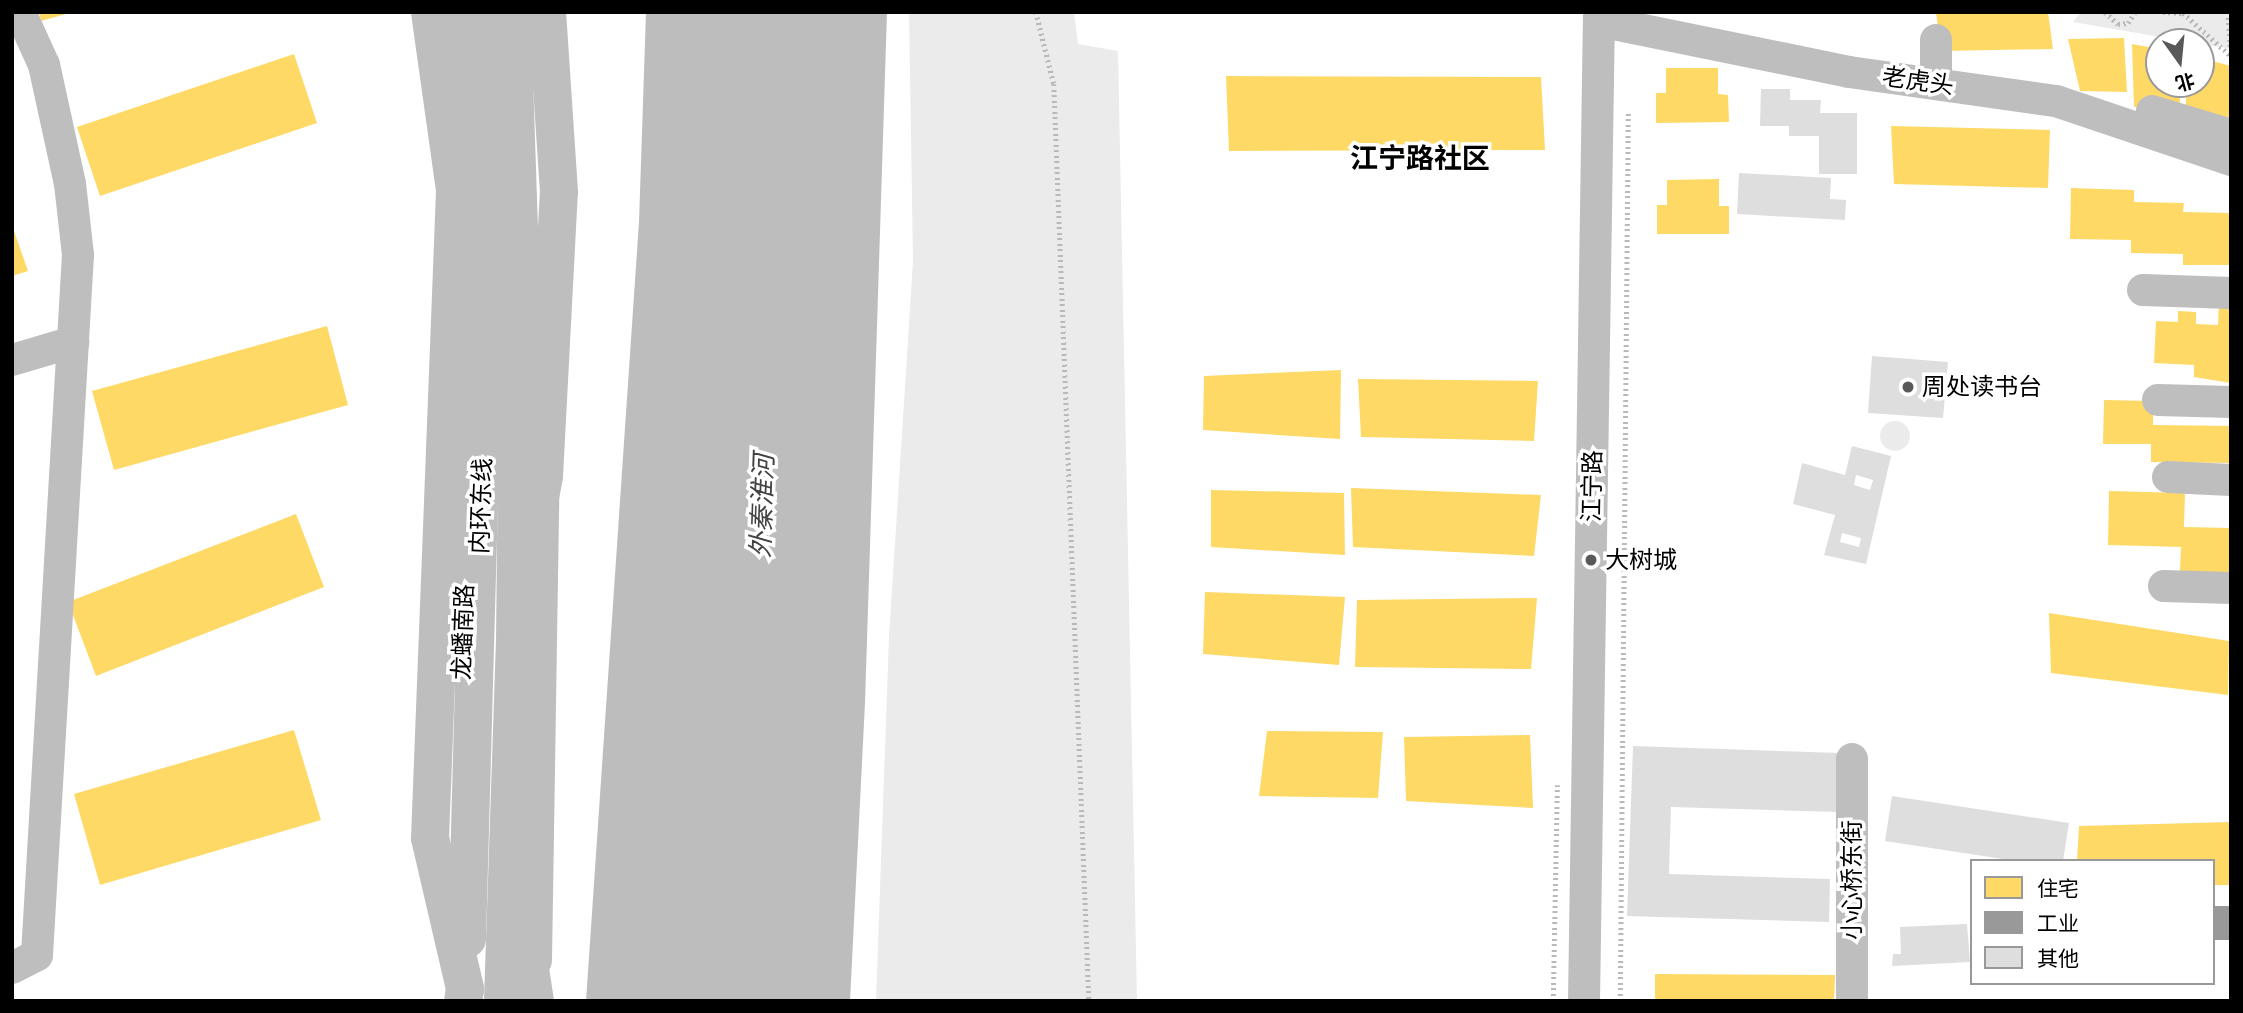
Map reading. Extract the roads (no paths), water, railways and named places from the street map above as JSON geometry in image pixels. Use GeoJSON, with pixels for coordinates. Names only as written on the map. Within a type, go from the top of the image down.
{"type":"FeatureCollection","features":[{"type":"Feature","properties":{"kind":"main road"},"geometry":{"type":"LineString","coordinates":[[430,12],[455,191],[430,838],[460,998]]}},
{"type":"Feature","properties":{"kind":"main road","name":"龙蟠南路"},"geometry":{"type":"LineString","coordinates":[[448,12],[465,106],[463,321],[470,450],[460,998]]}},
{"type":"Feature","properties":{"kind":"main road","name":"内环东线"},"geometry":{"type":"LineString","coordinates":[[460,998],[489,135],[475,12]]}},
{"type":"Feature","properties":{"kind":"main road","name":"内环东线"},"geometry":{"type":"LineString","coordinates":[[503,1001],[515,641],[519,229],[514,78],[505,12]]}},
{"type":"Feature","properties":{"kind":"main road"},"geometry":{"type":"LineString","coordinates":[[525,12],[542,175],[533,1001]]}},
{"type":"Feature","properties":{"kind":"main road"},"geometry":{"type":"LineString","coordinates":[[515,641],[544,476],[559,192],[547,12]]}},
{"type":"Feature","properties":{"kind":"main road"},"geometry":{"type":"LineString","coordinates":[[510,840],[533,1001]]}},
{"type":"Feature","properties":{"kind":"street"},"geometry":{"type":"LineString","coordinates":[[12,968],[37,954],[78,255],[70,184],[44,65],[20,12]]}},
{"type":"Feature","properties":{"kind":"street","name":"老虎头"},"geometry":{"type":"LineString","coordinates":[[1599,17],[1849,72],[2056,101],[2231,160]]}},
{"type":"Feature","properties":{"kind":"street","name":"江宁路"},"geometry":{"type":"LineString","coordinates":[[1584,1001],[1599,17]]}},
{"type":"Feature","properties":{"kind":"street"},"geometry":{"type":"LineString","coordinates":[[1936,40],[1936,84]]}},
{"type":"Feature","properties":{"kind":"street"},"geometry":{"type":"LineString","coordinates":[[2057,82],[2231,135]]}},
{"type":"Feature","properties":{"kind":"street"},"geometry":{"type":"LineString","coordinates":[[2143,290],[2231,293]]}},
{"type":"Feature","properties":{"kind":"street"},"geometry":{"type":"LineString","coordinates":[[12,360],[73,342]]}},
{"type":"Feature","properties":{"kind":"street"},"geometry":{"type":"LineString","coordinates":[[2158,400],[2231,402]]}},
{"type":"Feature","properties":{"kind":"street"},"geometry":{"type":"LineString","coordinates":[[2168,477],[2231,480]]}},
{"type":"Feature","properties":{"kind":"street"},"geometry":{"type":"LineString","coordinates":[[2164,586],[2231,588]]}},
{"type":"Feature","properties":{"kind":"street","name":"小心桥东街"},"geometry":{"type":"LineString","coordinates":[[1852,760],[1852,1001]]}},
{"type":"Feature","properties":{"kind":"water","name":"外秦淮河"},"geometry":{"type":"Polygon","coordinates":[[[646,12],[887,12],[865,703],[850,1001],[586,1001],[639,222],[646,12]]]}},
{"type":"Feature","properties":{"kind":"place","name":"周处读书台"},"geometry":{"type":"Point","coordinates":[1908,387]}},
{"type":"Feature","properties":{"kind":"place","name":"大树城"},"geometry":{"type":"Point","coordinates":[1591,560]}},
{"type":"Feature","properties":{"kind":"district","name":"江宁路社区"},"geometry":{"type":"Point","coordinates":[1420,159]}}]}
